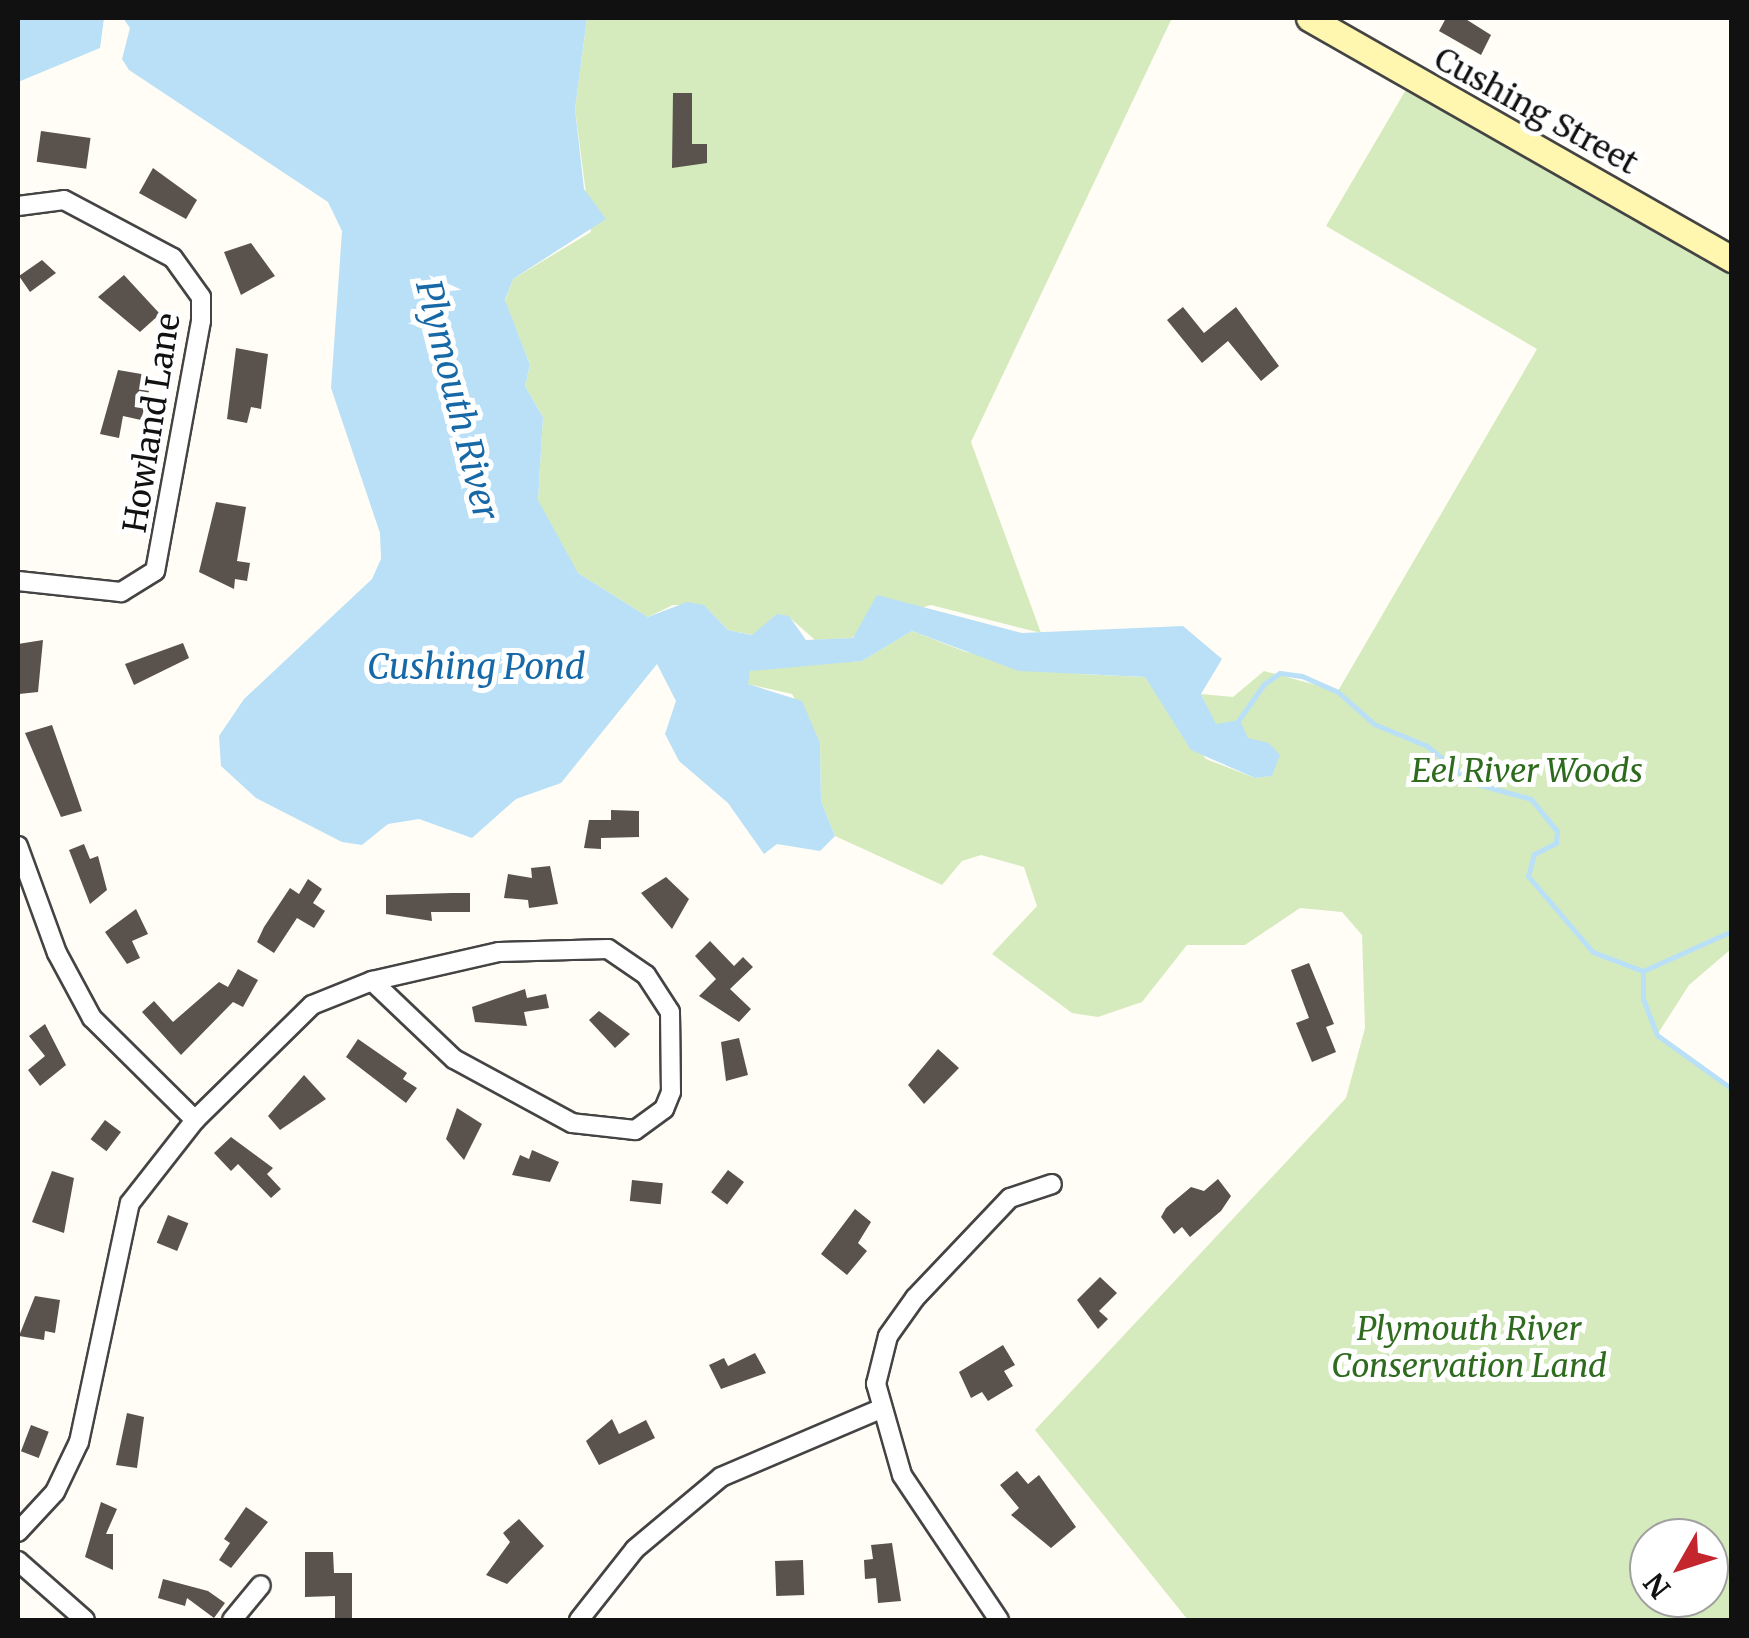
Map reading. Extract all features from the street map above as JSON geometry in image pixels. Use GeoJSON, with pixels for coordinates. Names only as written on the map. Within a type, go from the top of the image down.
{"type":"FeatureCollection","features":[{"type":"Feature","properties":{"kind":"street","name":"Cushing Street"},"geometry":{"type":"LineString","coordinates":[[1310,18],[1732,259]]}},
{"type":"Feature","properties":{"kind":"street","name":"Howland Lane"},"geometry":{"type":"LineString","coordinates":[[18,206],[64,200],[173,258],[201,297],[201,321],[155,571],[142,584],[101,594],[18,581]]}},
{"type":"Feature","properties":{"kind":"street"},"geometry":{"type":"LineString","coordinates":[[18,846],[57,953],[92,1018],[195,1120]]}},
{"type":"Feature","properties":{"kind":"street"},"geometry":{"type":"LineString","coordinates":[[18,1532],[55,1492],[78,1442],[130,1203],[195,1120],[297,1016],[372,980],[550,945],[608,949],[646,975],[670,1012],[671,1092],[664,1109],[635,1130],[572,1124],[454,1059],[372,980]]}},
{"type":"Feature","properties":{"kind":"street"},"geometry":{"type":"LineString","coordinates":[[999,1620],[902,1475],[878,1410],[880,1358],[901,1316],[988,1216],[1010,1198],[1052,1184]]}},
{"type":"Feature","properties":{"kind":"street"},"geometry":{"type":"LineString","coordinates":[[579,1620],[635,1549],[689,1500],[766,1452],[878,1410]]}},
{"type":"Feature","properties":{"kind":"street"},"geometry":{"type":"LineString","coordinates":[[18,1561],[85,1620]]}},
{"type":"Feature","properties":{"kind":"street"},"geometry":{"type":"LineString","coordinates":[[232,1620],[261,1586]]}},
{"type":"Feature","properties":{"kind":"green space"},"geometry":{"type":"Polygon","coordinates":[[[587,18],[1172,18],[971,442],[1041,633],[931,605],[865,624],[852,638],[815,640],[789,617],[753,635],[728,630],[704,605],[673,605],[648,617],[578,573],[558,549],[538,500],[543,417],[525,386],[530,365],[505,301],[513,279],[591,232],[575,109],[587,18]]]}},
{"type":"Feature","properties":{"kind":"green space"},"geometry":{"type":"Polygon","coordinates":[[[1407,88],[1731,274],[1731,949],[1689,985],[1657,1035],[1731,1089],[1731,1620],[1188,1620],[1035,1430],[1346,1098],[1365,1028],[1362,935],[1342,912],[1300,908],[1245,945],[1187,945],[1142,1002],[1098,1017],[1072,1013],[992,954],[1037,906],[1024,867],[981,855],[962,861],[942,885],[835,836],[821,801],[820,743],[792,694],[747,684],[750,671],[862,661],[912,631],[966,652],[1079,674],[1145,677],[1206,759],[1255,778],[1271,776],[1279,755],[1216,725],[1201,694],[1233,697],[1264,671],[1338,691],[1537,349],[1326,226],[1407,88]]]}},
{"type":"Feature","properties":{"kind":"water"},"geometry":{"type":"Polygon","coordinates":[[[18,18],[104,18],[100,48],[18,82],[18,18]]]}},
{"type":"Feature","properties":{"kind":"water","name":"Cushing Pond"},"geometry":{"type":"Polygon","coordinates":[[[123,18],[587,18],[575,109],[584,189],[606,219],[513,279],[505,300],[530,365],[525,386],[543,417],[538,500],[578,573],[648,617],[687,602],[704,605],[728,630],[752,635],[777,614],[789,616],[806,640],[853,638],[877,595],[1022,633],[1183,626],[1222,659],[1201,694],[1216,724],[1240,720],[1248,738],[1269,743],[1280,755],[1272,776],[1255,778],[1191,750],[1145,677],[1019,671],[912,631],[862,661],[750,671],[748,684],[802,701],[820,743],[821,801],[835,836],[820,851],[777,844],[764,854],[728,803],[679,761],[665,734],[676,701],[657,664],[561,783],[516,799],[472,838],[419,819],[388,824],[362,845],[342,842],[256,798],[221,766],[219,736],[244,699],[372,579],[381,559],[380,533],[331,388],[342,231],[328,202],[129,70],[122,59],[130,28],[123,18]]]}},
{"type":"Feature","properties":{"kind":"building"},"geometry":{"type":"Polygon","coordinates":[[[1446,18],[1464,18],[1491,35],[1481,55],[1439,31],[1446,18]]]}},
{"type":"Feature","properties":{"kind":"building"},"geometry":{"type":"Polygon","coordinates":[[[673,93],[692,93],[692,144],[707,144],[707,163],[672,168],[673,93]]]}},
{"type":"Feature","properties":{"kind":"building"},"geometry":{"type":"Polygon","coordinates":[[[41,131],[91,138],[86,169],[37,162],[41,131]]]}},
{"type":"Feature","properties":{"kind":"building"},"geometry":{"type":"Polygon","coordinates":[[[153,168],[197,200],[186,219],[139,193],[153,168]]]}},
{"type":"Feature","properties":{"kind":"building"},"geometry":{"type":"Polygon","coordinates":[[[251,243],[275,276],[241,295],[224,252],[251,243]]]}},
{"type":"Feature","properties":{"kind":"building"},"geometry":{"type":"Polygon","coordinates":[[[42,260],[56,273],[30,292],[19,276],[42,260]]]}},
{"type":"Feature","properties":{"kind":"building"},"geometry":{"type":"Polygon","coordinates":[[[124,275],[160,314],[140,332],[98,297],[124,275]]]}},
{"type":"Feature","properties":{"kind":"building"},"geometry":{"type":"Polygon","coordinates":[[[1183,307],[1204,333],[1236,307],[1279,366],[1261,381],[1228,341],[1202,363],[1167,320],[1183,307]]]}},
{"type":"Feature","properties":{"kind":"building"},"geometry":{"type":"Polygon","coordinates":[[[236,348],[268,354],[261,409],[251,407],[247,423],[227,419],[236,348]]]}},
{"type":"Feature","properties":{"kind":"building"},"geometry":{"type":"Polygon","coordinates":[[[118,370],[153,376],[141,420],[123,416],[119,438],[100,434],[118,370]]]}},
{"type":"Feature","properties":{"kind":"building"},"geometry":{"type":"Polygon","coordinates":[[[216,502],[246,507],[237,561],[250,563],[247,581],[235,579],[234,589],[199,572],[216,502]]]}},
{"type":"Feature","properties":{"kind":"building"},"geometry":{"type":"Polygon","coordinates":[[[43,640],[38,692],[19,694],[18,644],[43,640]]]}},
{"type":"Feature","properties":{"kind":"building"},"geometry":{"type":"Polygon","coordinates":[[[183,643],[189,658],[134,685],[125,664],[183,643]]]}},
{"type":"Feature","properties":{"kind":"building"},"geometry":{"type":"Polygon","coordinates":[[[52,725],[82,811],[61,817],[25,733],[52,725]]]}},
{"type":"Feature","properties":{"kind":"building"},"geometry":{"type":"Polygon","coordinates":[[[611,810],[639,811],[639,837],[601,838],[601,849],[584,848],[589,820],[611,820],[611,810]]]}},
{"type":"Feature","properties":{"kind":"building"},"geometry":{"type":"Polygon","coordinates":[[[84,844],[90,859],[98,856],[107,890],[90,904],[69,850],[84,844]]]}},
{"type":"Feature","properties":{"kind":"building"},"geometry":{"type":"Polygon","coordinates":[[[550,866],[558,904],[529,908],[528,900],[504,898],[508,874],[532,878],[531,868],[550,866]]]}},
{"type":"Feature","properties":{"kind":"building"},"geometry":{"type":"Polygon","coordinates":[[[666,877],[689,899],[672,929],[641,893],[666,877]]]}},
{"type":"Feature","properties":{"kind":"building"},"geometry":{"type":"Polygon","coordinates":[[[308,879],[322,889],[313,903],[325,911],[314,928],[297,918],[274,953],[257,942],[290,888],[299,894],[308,879]]]}},
{"type":"Feature","properties":{"kind":"building"},"geometry":{"type":"Polygon","coordinates":[[[470,893],[470,912],[431,912],[432,921],[386,914],[386,895],[470,893]]]}},
{"type":"Feature","properties":{"kind":"building"},"geometry":{"type":"Polygon","coordinates":[[[136,909],[148,934],[132,941],[140,958],[127,964],[105,932],[136,909]]]}},
{"type":"Feature","properties":{"kind":"building"},"geometry":{"type":"Polygon","coordinates":[[[710,941],[734,966],[743,957],[753,967],[730,989],[751,1009],[739,1022],[699,996],[716,979],[695,956],[710,941]]]}},
{"type":"Feature","properties":{"kind":"building"},"geometry":{"type":"Polygon","coordinates":[[[1309,963],[1334,1024],[1326,1027],[1336,1052],[1312,1062],[1296,1023],[1309,1018],[1291,970],[1309,963]]]}},
{"type":"Feature","properties":{"kind":"building"},"geometry":{"type":"Polygon","coordinates":[[[238,969],[258,980],[243,1007],[233,1002],[181,1055],[142,1012],[154,1001],[173,1022],[219,982],[228,987],[238,969]]]}},
{"type":"Feature","properties":{"kind":"building"},"geometry":{"type":"Polygon","coordinates":[[[525,989],[527,998],[546,994],[549,1008],[524,1012],[527,1026],[475,1022],[472,1007],[525,989]]]}},
{"type":"Feature","properties":{"kind":"building"},"geometry":{"type":"Polygon","coordinates":[[[599,1011],[630,1034],[615,1048],[589,1020],[599,1011]]]}},
{"type":"Feature","properties":{"kind":"building"},"geometry":{"type":"Polygon","coordinates":[[[45,1024],[66,1065],[40,1086],[28,1070],[45,1056],[29,1036],[45,1024]]]}},
{"type":"Feature","properties":{"kind":"building"},"geometry":{"type":"Polygon","coordinates":[[[739,1038],[748,1075],[726,1081],[721,1042],[739,1038]]]}},
{"type":"Feature","properties":{"kind":"building"},"geometry":{"type":"Polygon","coordinates":[[[358,1039],[407,1073],[403,1079],[417,1088],[406,1103],[346,1057],[358,1039]]]}},
{"type":"Feature","properties":{"kind":"building"},"geometry":{"type":"Polygon","coordinates":[[[938,1049],[959,1068],[924,1104],[908,1085],[938,1049]]]}},
{"type":"Feature","properties":{"kind":"building"},"geometry":{"type":"Polygon","coordinates":[[[304,1075],[326,1099],[280,1130],[268,1116],[304,1075]]]}},
{"type":"Feature","properties":{"kind":"building"},"geometry":{"type":"Polygon","coordinates":[[[457,1108],[482,1124],[464,1160],[446,1139],[457,1108]]]}},
{"type":"Feature","properties":{"kind":"building"},"geometry":{"type":"Polygon","coordinates":[[[105,1120],[121,1132],[107,1151],[91,1139],[105,1120]]]}},
{"type":"Feature","properties":{"kind":"building"},"geometry":{"type":"Polygon","coordinates":[[[231,1137],[273,1168],[267,1174],[281,1189],[271,1198],[238,1164],[231,1171],[214,1153],[231,1137]]]}},
{"type":"Feature","properties":{"kind":"building"},"geometry":{"type":"Polygon","coordinates":[[[532,1150],[559,1162],[550,1182],[512,1175],[520,1155],[529,1159],[532,1150]]]}},
{"type":"Feature","properties":{"kind":"building"},"geometry":{"type":"Polygon","coordinates":[[[728,1170],[744,1182],[727,1204],[711,1192],[728,1170]]]}},
{"type":"Feature","properties":{"kind":"building"},"geometry":{"type":"Polygon","coordinates":[[[52,1171],[74,1178],[64,1233],[32,1222],[52,1171]]]}},
{"type":"Feature","properties":{"kind":"building"},"geometry":{"type":"Polygon","coordinates":[[[1218,1179],[1231,1196],[1221,1211],[1190,1237],[1182,1227],[1174,1234],[1161,1217],[1166,1208],[1191,1187],[1204,1191],[1218,1179]]]}},
{"type":"Feature","properties":{"kind":"building"},"geometry":{"type":"Polygon","coordinates":[[[632,1180],[663,1183],[661,1204],[630,1201],[632,1180]]]}},
{"type":"Feature","properties":{"kind":"building"},"geometry":{"type":"Polygon","coordinates":[[[855,1209],[871,1222],[858,1243],[867,1251],[847,1275],[821,1254],[855,1209]]]}},
{"type":"Feature","properties":{"kind":"building"},"geometry":{"type":"Polygon","coordinates":[[[168,1215],[188,1223],[177,1251],[157,1243],[168,1215]]]}},
{"type":"Feature","properties":{"kind":"building"},"geometry":{"type":"Polygon","coordinates":[[[1100,1277],[1117,1293],[1099,1311],[1108,1319],[1098,1329],[1077,1300],[1100,1277]]]}},
{"type":"Feature","properties":{"kind":"building"},"geometry":{"type":"Polygon","coordinates":[[[35,1296],[60,1300],[55,1333],[45,1331],[44,1340],[19,1336],[35,1296]]]}},
{"type":"Feature","properties":{"kind":"building"},"geometry":{"type":"Polygon","coordinates":[[[1003,1345],[1015,1365],[1004,1371],[1013,1386],[988,1401],[982,1392],[971,1398],[959,1372],[1003,1345]]]}},
{"type":"Feature","properties":{"kind":"building"},"geometry":{"type":"Polygon","coordinates":[[[755,1353],[766,1373],[721,1389],[709,1365],[724,1358],[728,1366],[755,1353]]]}},
{"type":"Feature","properties":{"kind":"building"},"geometry":{"type":"Polygon","coordinates":[[[127,1413],[144,1417],[137,1468],[116,1465],[127,1413]]]}},
{"type":"Feature","properties":{"kind":"building"},"geometry":{"type":"Polygon","coordinates":[[[612,1419],[619,1434],[646,1420],[655,1438],[599,1465],[586,1441],[612,1419]]]}},
{"type":"Feature","properties":{"kind":"building"},"geometry":{"type":"Polygon","coordinates":[[[31,1425],[49,1432],[39,1458],[21,1451],[31,1425]]]}},
{"type":"Feature","properties":{"kind":"building"},"geometry":{"type":"Polygon","coordinates":[[[1017,1471],[1028,1484],[1039,1475],[1076,1527],[1051,1548],[1011,1515],[1019,1508],[1000,1485],[1017,1471]]]}},
{"type":"Feature","properties":{"kind":"building"},"geometry":{"type":"Polygon","coordinates":[[[101,1502],[117,1509],[106,1534],[113,1534],[113,1570],[85,1557],[101,1502]]]}},
{"type":"Feature","properties":{"kind":"building"},"geometry":{"type":"Polygon","coordinates":[[[246,1507],[268,1522],[231,1568],[219,1560],[230,1543],[224,1539],[246,1507]]]}},
{"type":"Feature","properties":{"kind":"building"},"geometry":{"type":"Polygon","coordinates":[[[519,1519],[544,1546],[507,1584],[486,1575],[510,1542],[503,1533],[519,1519]]]}},
{"type":"Feature","properties":{"kind":"building"},"geometry":{"type":"Polygon","coordinates":[[[892,1543],[901,1601],[878,1603],[876,1578],[865,1579],[864,1560],[873,1559],[871,1545],[892,1543]]]}},
{"type":"Feature","properties":{"kind":"building"},"geometry":{"type":"Polygon","coordinates":[[[305,1552],[333,1552],[334,1573],[352,1573],[352,1620],[335,1620],[335,1596],[305,1597],[305,1552]]]}},
{"type":"Feature","properties":{"kind":"building"},"geometry":{"type":"Polygon","coordinates":[[[803,1560],[804,1595],[776,1596],[775,1561],[803,1560]]]}},
{"type":"Feature","properties":{"kind":"building"},"geometry":{"type":"Polygon","coordinates":[[[163,1579],[208,1591],[225,1603],[214,1618],[187,1598],[185,1606],[158,1598],[163,1579]]]}},
{"type":"Feature","properties":{"kind":"waterway","name":"Plymouth River"},"geometry":{"type":"LineString","coordinates":[[1235,725],[1264,684],[1280,673],[1302,676],[1338,692],[1374,724],[1427,746],[1473,783],[1531,799],[1557,831],[1556,843],[1534,854],[1528,876],[1593,952],[1643,971],[1643,999],[1657,1035],[1732,1089]]}},
{"type":"Feature","properties":{"kind":"waterway"},"geometry":{"type":"LineString","coordinates":[[1643,971],[1732,931]]}},
{"type":"Feature","properties":{"kind":"park label","name":"Eel River Woods"},"geometry":{"type":"Point","coordinates":[1527,771]}},
{"type":"Feature","properties":{"kind":"park label","name":"Plymouth River Conservation Land"},"geometry":{"type":"Point","coordinates":[1469,1348]}}]}
